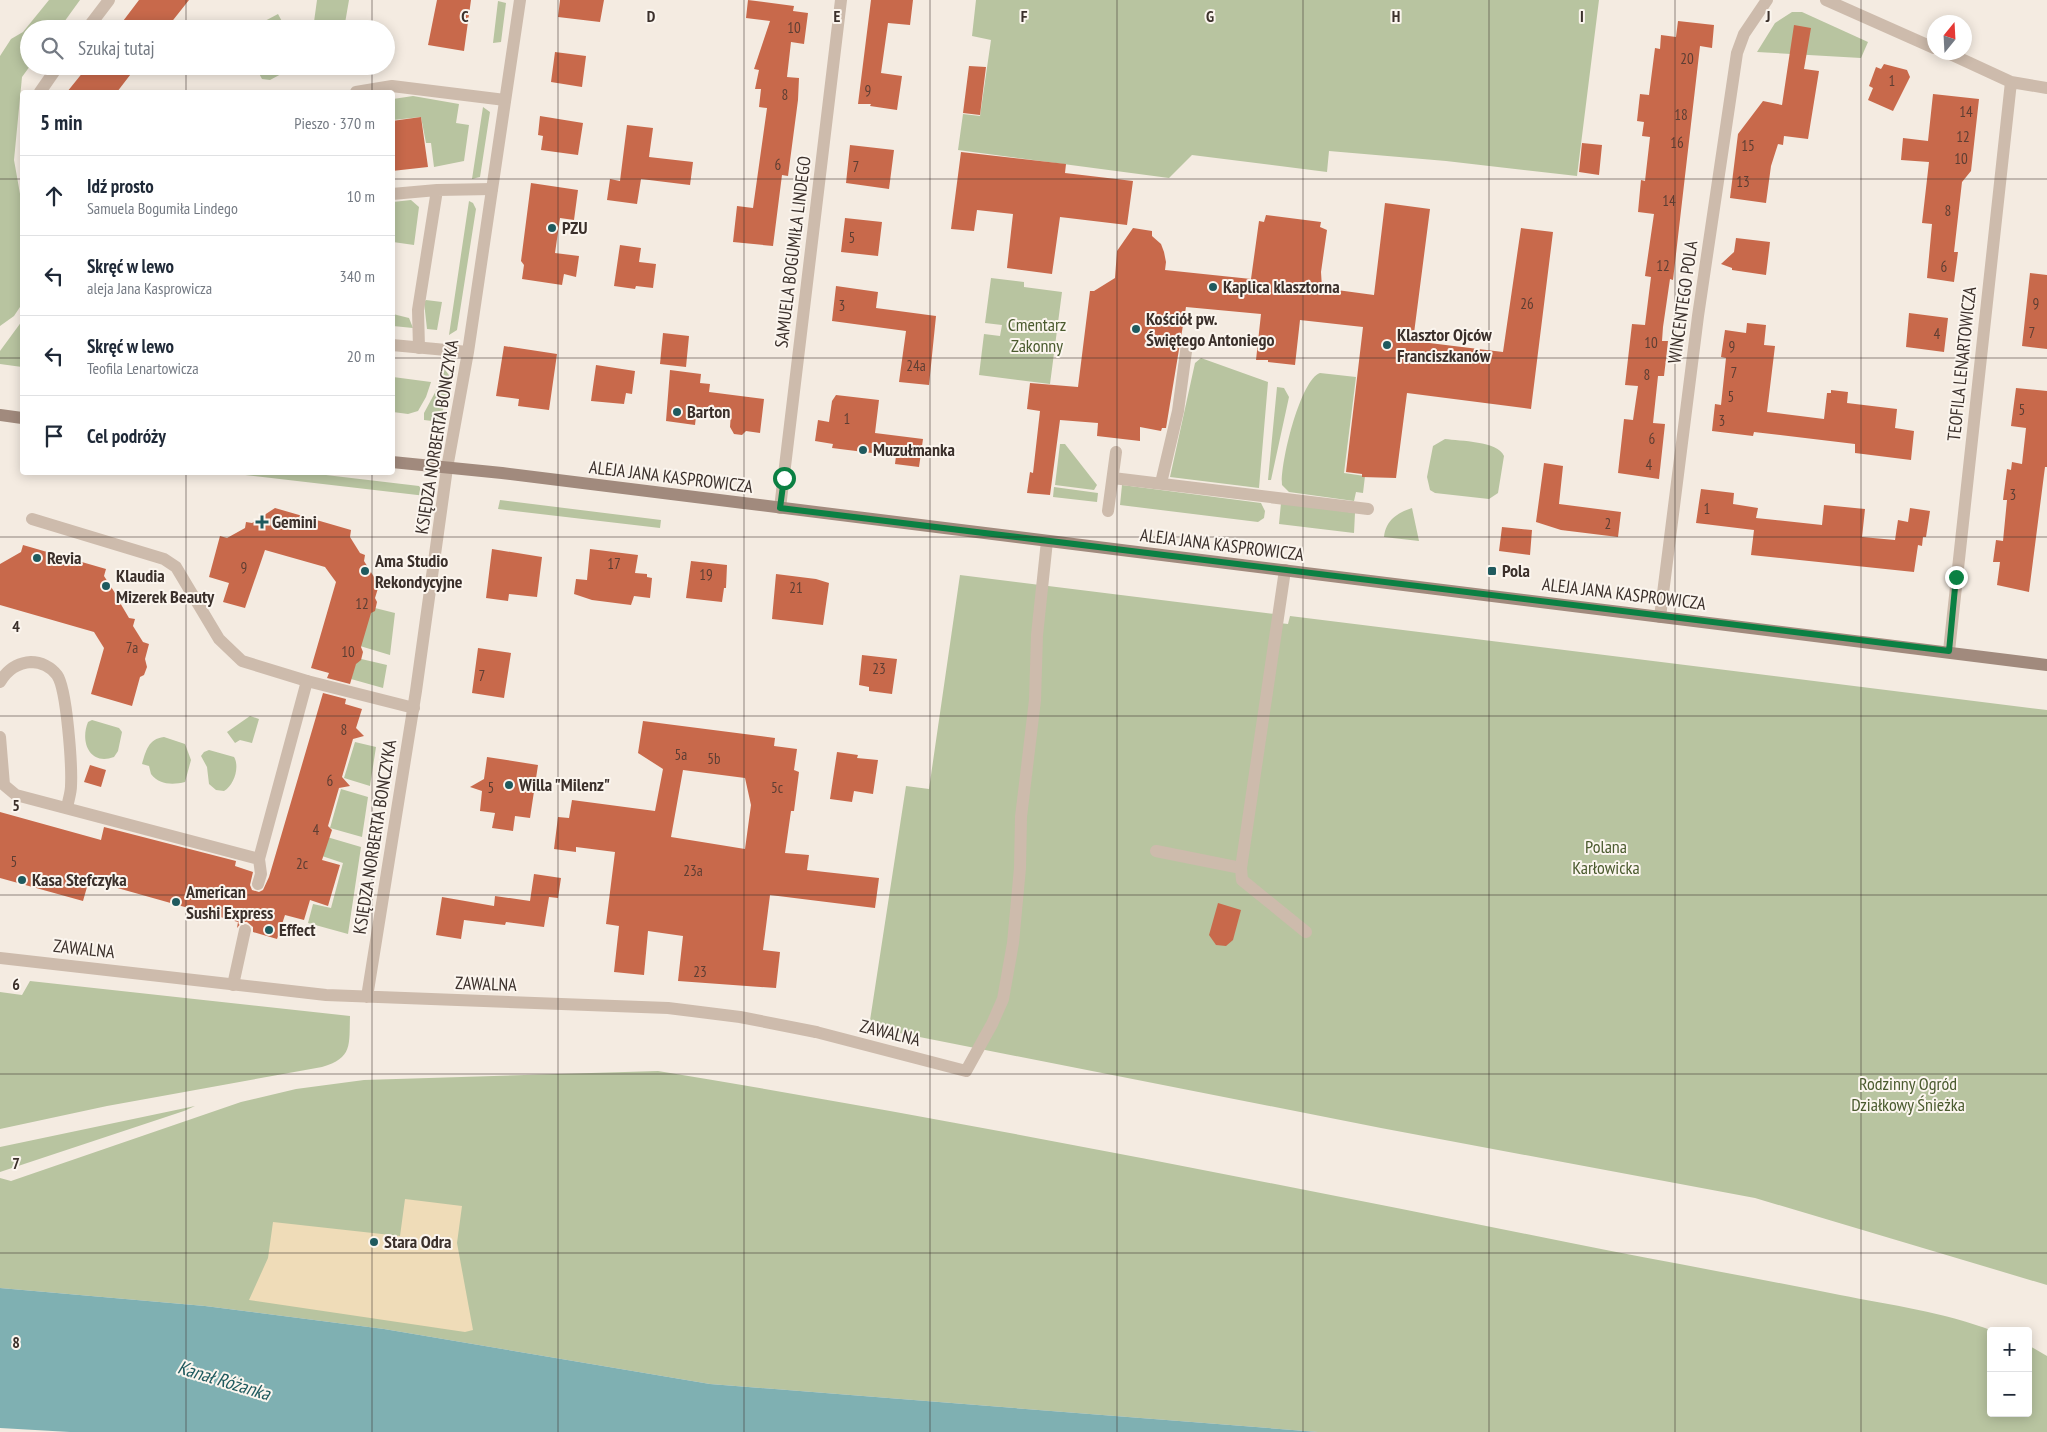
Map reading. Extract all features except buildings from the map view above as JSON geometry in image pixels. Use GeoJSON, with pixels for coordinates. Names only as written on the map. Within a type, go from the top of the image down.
{"type":"FeatureCollection","features":[{"type":"Feature","properties":{"kind":"street"},"geometry":{"type":"LineString","coordinates":[[94,20],[109,0]]}},
{"type":"Feature","properties":{"kind":"street","name":"KSIĘDZA NORBERTA BONCZYKA"},"geometry":{"type":"LineString","coordinates":[[367,997],[414,708],[447,468],[468,352],[520,0]]}},
{"type":"Feature","properties":{"kind":"street","name":"SAMUELA BOGUMIŁA LINDEGO"},"geometry":{"type":"LineString","coordinates":[[780,508],[840,0]]}},
{"type":"Feature","properties":{"kind":"street","name":"WINCENTEGO POLA"},"geometry":{"type":"LineString","coordinates":[[1660,617],[1698,316],[1737,53],[1744,34],[1767,0]]}},
{"type":"Feature","properties":{"kind":"street"},"geometry":{"type":"LineString","coordinates":[[1826,0],[1927,45]]}},
{"type":"Feature","properties":{"kind":"street"},"geometry":{"type":"LineString","coordinates":[[1963,60],[2011,82],[2047,88]]}},
{"type":"Feature","properties":{"kind":"street"},"geometry":{"type":"LineString","coordinates":[[41,90],[52,75]]}},
{"type":"Feature","properties":{"kind":"street","name":"TEOFILA LENARTOWICZA"},"geometry":{"type":"LineString","coordinates":[[1949,651],[2011,82]]}},
{"type":"Feature","properties":{"kind":"street"},"geometry":{"type":"LineString","coordinates":[[368,90],[392,86],[505,100]]}},
{"type":"Feature","properties":{"kind":"street"},"geometry":{"type":"LineString","coordinates":[[395,194],[492,188]]}},
{"type":"Feature","properties":{"kind":"street"},"geometry":{"type":"LineString","coordinates":[[419,348],[418,310],[437,190]]}},
{"type":"Feature","properties":{"kind":"street"},"geometry":{"type":"LineString","coordinates":[[1161,483],[1178,411],[1187,344]]}},
{"type":"Feature","properties":{"kind":"street"},"geometry":{"type":"LineString","coordinates":[[395,345],[468,352]]}},
{"type":"Feature","properties":{"kind":"street"},"geometry":{"type":"LineString","coordinates":[[0,415],[20,418]]}},
{"type":"Feature","properties":{"kind":"street"},"geometry":{"type":"LineString","coordinates":[[1108,510],[1116,452]]}},
{"type":"Feature","properties":{"kind":"street","name":"ALEJA JANA KASPROWICZA"},"geometry":{"type":"LineString","coordinates":[[395,462],[1949,651],[2047,665]]}},
{"type":"Feature","properties":{"kind":"street"},"geometry":{"type":"LineString","coordinates":[[1113,478],[1368,508]]}},
{"type":"Feature","properties":{"kind":"street"},"geometry":{"type":"LineString","coordinates":[[32,519],[164,559],[176,567],[219,639],[242,661],[307,681],[414,708]]}},
{"type":"Feature","properties":{"kind":"street","name":"ZAWALNA"},"geometry":{"type":"LineString","coordinates":[[0,958],[326,995],[668,1008],[740,1017],[816,1032],[966,1071],[992,1024],[1002,999],[1013,943],[1020,868],[1021,817],[1035,700],[1037,635],[1047,541]]}},
{"type":"Feature","properties":{"kind":"street"},"geometry":{"type":"LineString","coordinates":[[1286,570],[1241,868],[1242,880],[1306,932]]}},
{"type":"Feature","properties":{"kind":"street"},"geometry":{"type":"LineString","coordinates":[[0,682],[13,667],[25,662],[34,662],[48,666],[58,676],[64,693],[70,776],[67,808]]}},
{"type":"Feature","properties":{"kind":"street"},"geometry":{"type":"LineString","coordinates":[[258,884],[261,874],[260,858],[307,681]]}},
{"type":"Feature","properties":{"kind":"street"},"geometry":{"type":"LineString","coordinates":[[0,737],[2,788],[16,795],[260,858]]}},
{"type":"Feature","properties":{"kind":"street"},"geometry":{"type":"LineString","coordinates":[[1156,851],[1241,868]]}},
{"type":"Feature","properties":{"kind":"street"},"geometry":{"type":"LineString","coordinates":[[233,985],[245,930]]}},
{"type":"Feature","properties":{"kind":"green space"},"geometry":{"type":"Polygon","coordinates":[[[49,0],[80,0],[66,20],[33,20],[49,0]]]}},
{"type":"Feature","properties":{"kind":"green space"},"geometry":{"type":"Polygon","coordinates":[[[317,0],[349,0],[346,20],[314,20],[317,0]]]}},
{"type":"Feature","properties":{"kind":"green space"},"geometry":{"type":"Polygon","coordinates":[[[976,0],[1599,0],[1577,176],[1446,161],[1329,151],[1327,172],[1192,155],[1169,178],[958,150],[963,114],[980,116],[991,40],[972,36],[976,0]]]}},
{"type":"Feature","properties":{"kind":"green space"},"geometry":{"type":"Polygon","coordinates":[[[498,1],[506,3],[501,42],[493,43],[498,1]]]}},
{"type":"Feature","properties":{"kind":"green space"},"geometry":{"type":"Polygon","coordinates":[[[1792,12],[1802,12],[1868,42],[1861,58],[1757,52],[1775,23],[1792,12]]]}},
{"type":"Feature","properties":{"kind":"green space"},"geometry":{"type":"Polygon","coordinates":[[[278,14],[281,20],[267,20],[278,14]]]}},
{"type":"Feature","properties":{"kind":"green space"},"geometry":{"type":"Polygon","coordinates":[[[20,34],[20,75],[23,75],[20,90],[14,160],[20,194],[20,307],[14,316],[0,326],[0,56],[11,39],[20,34]]]}},
{"type":"Feature","properties":{"kind":"green space"},"geometry":{"type":"Polygon","coordinates":[[[260,75],[279,75],[270,80],[262,79],[260,75]]]}},
{"type":"Feature","properties":{"kind":"green space"},"geometry":{"type":"Polygon","coordinates":[[[413,96],[459,104],[456,123],[469,125],[464,161],[434,167],[431,143],[426,143],[421,117],[395,120],[395,99],[413,96]]]}},
{"type":"Feature","properties":{"kind":"green space"},"geometry":{"type":"Polygon","coordinates":[[[483,107],[490,112],[480,177],[472,179],[483,107]]]}},
{"type":"Feature","properties":{"kind":"green space"},"geometry":{"type":"Polygon","coordinates":[[[411,200],[419,207],[414,245],[395,242],[395,202],[411,200]]]}},
{"type":"Feature","properties":{"kind":"green space"},"geometry":{"type":"Polygon","coordinates":[[[469,201],[473,203],[476,209],[457,330],[449,335],[469,201]]]}},
{"type":"Feature","properties":{"kind":"green space","name":"Cmentarz Zakonny"},"geometry":{"type":"Polygon","coordinates":[[[991,278],[1024,282],[1024,287],[1062,292],[1050,384],[979,375],[984,334],[1000,336],[1002,325],[985,323],[991,278]]]}},
{"type":"Feature","properties":{"kind":"green space"},"geometry":{"type":"Polygon","coordinates":[[[426,300],[442,302],[437,330],[427,329],[424,302],[426,300]]]}},
{"type":"Feature","properties":{"kind":"green space"},"geometry":{"type":"Polygon","coordinates":[[[395,314],[409,318],[413,328],[395,326],[395,314]]]}},
{"type":"Feature","properties":{"kind":"green space"},"geometry":{"type":"Polygon","coordinates":[[[20,324],[20,367],[0,364],[0,351],[20,324]]]}},
{"type":"Feature","properties":{"kind":"green space"},"geometry":{"type":"Polygon","coordinates":[[[1201,358],[1268,382],[1259,488],[1170,477],[1195,363],[1201,358]]]}},
{"type":"Feature","properties":{"kind":"green space"},"geometry":{"type":"Polygon","coordinates":[[[443,367],[451,378],[440,422],[424,420],[424,413],[438,387],[443,367]]]}},
{"type":"Feature","properties":{"kind":"green space"},"geometry":{"type":"Polygon","coordinates":[[[1320,373],[1356,377],[1344,473],[1365,476],[1363,493],[1356,492],[1354,501],[1289,492],[1282,485],[1284,460],[1299,406],[1305,390],[1320,373]]]}},
{"type":"Feature","properties":{"kind":"green space"},"geometry":{"type":"Polygon","coordinates":[[[395,377],[431,382],[426,397],[418,411],[408,414],[395,412],[395,377]]]}},
{"type":"Feature","properties":{"kind":"green space"},"geometry":{"type":"Polygon","coordinates":[[[1277,387],[1284,388],[1289,397],[1271,480],[1268,480],[1277,387]]]}},
{"type":"Feature","properties":{"kind":"green space"},"geometry":{"type":"Polygon","coordinates":[[[1445,439],[1478,443],[1494,447],[1500,451],[1504,456],[1498,493],[1489,499],[1435,493],[1430,490],[1427,477],[1433,446],[1445,439]]]}},
{"type":"Feature","properties":{"kind":"green space"},"geometry":{"type":"Polygon","coordinates":[[[1060,444],[1065,444],[1097,485],[1094,490],[1055,485],[1060,444]]]}},
{"type":"Feature","properties":{"kind":"green space"},"geometry":{"type":"Polygon","coordinates":[[[245,475],[326,475],[419,486],[426,496],[245,475]]]}},
{"type":"Feature","properties":{"kind":"green space"},"geometry":{"type":"Polygon","coordinates":[[[1122,485],[1261,503],[1265,511],[1264,518],[1258,522],[1120,505],[1122,485]]]}},
{"type":"Feature","properties":{"kind":"green space"},"geometry":{"type":"Polygon","coordinates":[[[1054,487],[1098,493],[1097,502],[1053,497],[1054,487]]]}},
{"type":"Feature","properties":{"kind":"green space"},"geometry":{"type":"Polygon","coordinates":[[[500,500],[661,520],[660,528],[498,509],[500,500]]]}},
{"type":"Feature","properties":{"kind":"green space"},"geometry":{"type":"Polygon","coordinates":[[[1281,503],[1355,513],[1354,533],[1279,524],[1281,503]]]}},
{"type":"Feature","properties":{"kind":"green space"},"geometry":{"type":"Polygon","coordinates":[[[1412,508],[1419,541],[1384,537],[1387,526],[1393,518],[1412,508]]]}},
{"type":"Feature","properties":{"kind":"green space"},"geometry":{"type":"Polygon","coordinates":[[[960,575],[1275,614],[1279,623],[1288,624],[1290,616],[2047,710],[2047,1285],[1755,1198],[1381,1128],[869,1027],[906,786],[929,789],[960,575]]]}},
{"type":"Feature","properties":{"kind":"green space"},"geometry":{"type":"Polygon","coordinates":[[[371,607],[395,613],[390,655],[360,646],[371,607]]]}},
{"type":"Feature","properties":{"kind":"green space"},"geometry":{"type":"Polygon","coordinates":[[[357,658],[387,665],[383,688],[351,679],[357,658]]]}},
{"type":"Feature","properties":{"kind":"green space"},"geometry":{"type":"Polygon","coordinates":[[[250,716],[259,719],[252,743],[240,740],[235,743],[227,732],[250,716]]]}},
{"type":"Feature","properties":{"kind":"green space"},"geometry":{"type":"Polygon","coordinates":[[[92,720],[119,728],[122,732],[118,751],[114,757],[98,758],[89,750],[85,737],[88,722],[92,720]]]}},
{"type":"Feature","properties":{"kind":"green space"},"geometry":{"type":"Polygon","coordinates":[[[164,737],[185,744],[191,760],[185,782],[171,784],[162,782],[154,778],[149,766],[142,764],[148,746],[154,740],[164,737]]]}},
{"type":"Feature","properties":{"kind":"green space"},"geometry":{"type":"Polygon","coordinates":[[[355,742],[376,747],[370,786],[344,778],[355,742]]]}},
{"type":"Feature","properties":{"kind":"green space"},"geometry":{"type":"Polygon","coordinates":[[[209,750],[234,757],[236,761],[235,776],[231,785],[224,791],[216,790],[209,784],[207,767],[201,756],[209,750]]]}},
{"type":"Feature","properties":{"kind":"green space"},"geometry":{"type":"Polygon","coordinates":[[[341,789],[368,797],[362,837],[330,828],[341,789]]]}},
{"type":"Feature","properties":{"kind":"green space"},"geometry":{"type":"Polygon","coordinates":[[[327,837],[361,847],[348,934],[308,923],[313,904],[331,908],[343,863],[322,856],[327,837]]]}},
{"type":"Feature","properties":{"kind":"green space"},"geometry":{"type":"Polygon","coordinates":[[[30,981],[350,1016],[349,1043],[344,1055],[322,1067],[107,1106],[0,1129],[0,992],[22,995],[30,981]]]}},
{"type":"Feature","properties":{"kind":"green space"},"geometry":{"type":"Polygon","coordinates":[[[658,1071],[887,1110],[1115,1153],[1937,1314],[1987,1329],[1987,1417],[2032,1417],[2032,1347],[2047,1356],[2047,1432],[1318,1432],[710,1384],[384,1329],[205,1306],[0,1288],[0,1178],[11,1181],[241,1102],[296,1089],[364,1080],[658,1071]]]}},
{"type":"Feature","properties":{"kind":"green space"},"geometry":{"type":"Polygon","coordinates":[[[195,1106],[184,1111],[0,1172],[0,1147],[195,1106]]]}},
{"type":"Feature","properties":{"kind":"sand"},"geometry":{"type":"Polygon","coordinates":[[[405,1199],[462,1206],[457,1243],[473,1330],[465,1332],[249,1300],[268,1258],[273,1222],[400,1236],[405,1199]]]}},
{"type":"Feature","properties":{"kind":"water","name":"Kanał Różanka"},"geometry":{"type":"Polygon","coordinates":[[[0,1288],[205,1306],[384,1329],[710,1384],[1318,1432],[70,1432],[0,1428],[0,1288]]]}},
{"type":"Feature","properties":{"kind":"place","name":"PZU"},"geometry":{"type":"Point","coordinates":[552,228]}},
{"type":"Feature","properties":{"kind":"place","name":"Kaplica klasztorna"},"geometry":{"type":"Point","coordinates":[1213,287]}},
{"type":"Feature","properties":{"kind":"place","name":"Kościół pw. Świętego Antoniego"},"geometry":{"type":"Point","coordinates":[1136,329]}},
{"type":"Feature","properties":{"kind":"place","name":"Klasztor Ojców Franciszkanów"},"geometry":{"type":"Point","coordinates":[1387,345]}},
{"type":"Feature","properties":{"kind":"place","name":"Barton"},"geometry":{"type":"Point","coordinates":[677,412]}},
{"type":"Feature","properties":{"kind":"place","name":"Muzułmanka"},"geometry":{"type":"Point","coordinates":[863,450]}},
{"type":"Feature","properties":{"kind":"place","name":"Gemini"},"geometry":{"type":"Point","coordinates":[262,522]}},
{"type":"Feature","properties":{"kind":"place","name":"Revia"},"geometry":{"type":"Point","coordinates":[37,558]}},
{"type":"Feature","properties":{"kind":"place","name":"Ama Studio Rekondycyjne"},"geometry":{"type":"Point","coordinates":[365,571]}},
{"type":"Feature","properties":{"kind":"place","name":"Pola"},"geometry":{"type":"Point","coordinates":[1492,571]}},
{"type":"Feature","properties":{"kind":"place","name":"Klaudia Mizerek Beauty"},"geometry":{"type":"Point","coordinates":[106,586]}},
{"type":"Feature","properties":{"kind":"place","name":"Willa \"Milenz\""},"geometry":{"type":"Point","coordinates":[509,785]}},
{"type":"Feature","properties":{"kind":"place","name":"Kasa Stefczyka"},"geometry":{"type":"Point","coordinates":[22,880]}},
{"type":"Feature","properties":{"kind":"place","name":"American Sushi Express"},"geometry":{"type":"Point","coordinates":[176,902]}},
{"type":"Feature","properties":{"kind":"place","name":"Effect"},"geometry":{"type":"Point","coordinates":[269,930]}},
{"type":"Feature","properties":{"kind":"place","name":"Stara Odra"},"geometry":{"type":"Point","coordinates":[374,1242]}},
{"type":"Feature","properties":{"kind":"route"},"geometry":{"type":"LineString","coordinates":[[784,478],[780,508],[1949,651],[1956,577]]}},
{"type":"Feature","properties":{"kind":"park label","name":"Polana Karłowicka"},"geometry":{"type":"Point","coordinates":[1606,858]}},
{"type":"Feature","properties":{"kind":"park label","name":"Rodzinny Ogród Działkowy Śnieżka"},"geometry":{"type":"Point","coordinates":[1908,1094]}}]}
